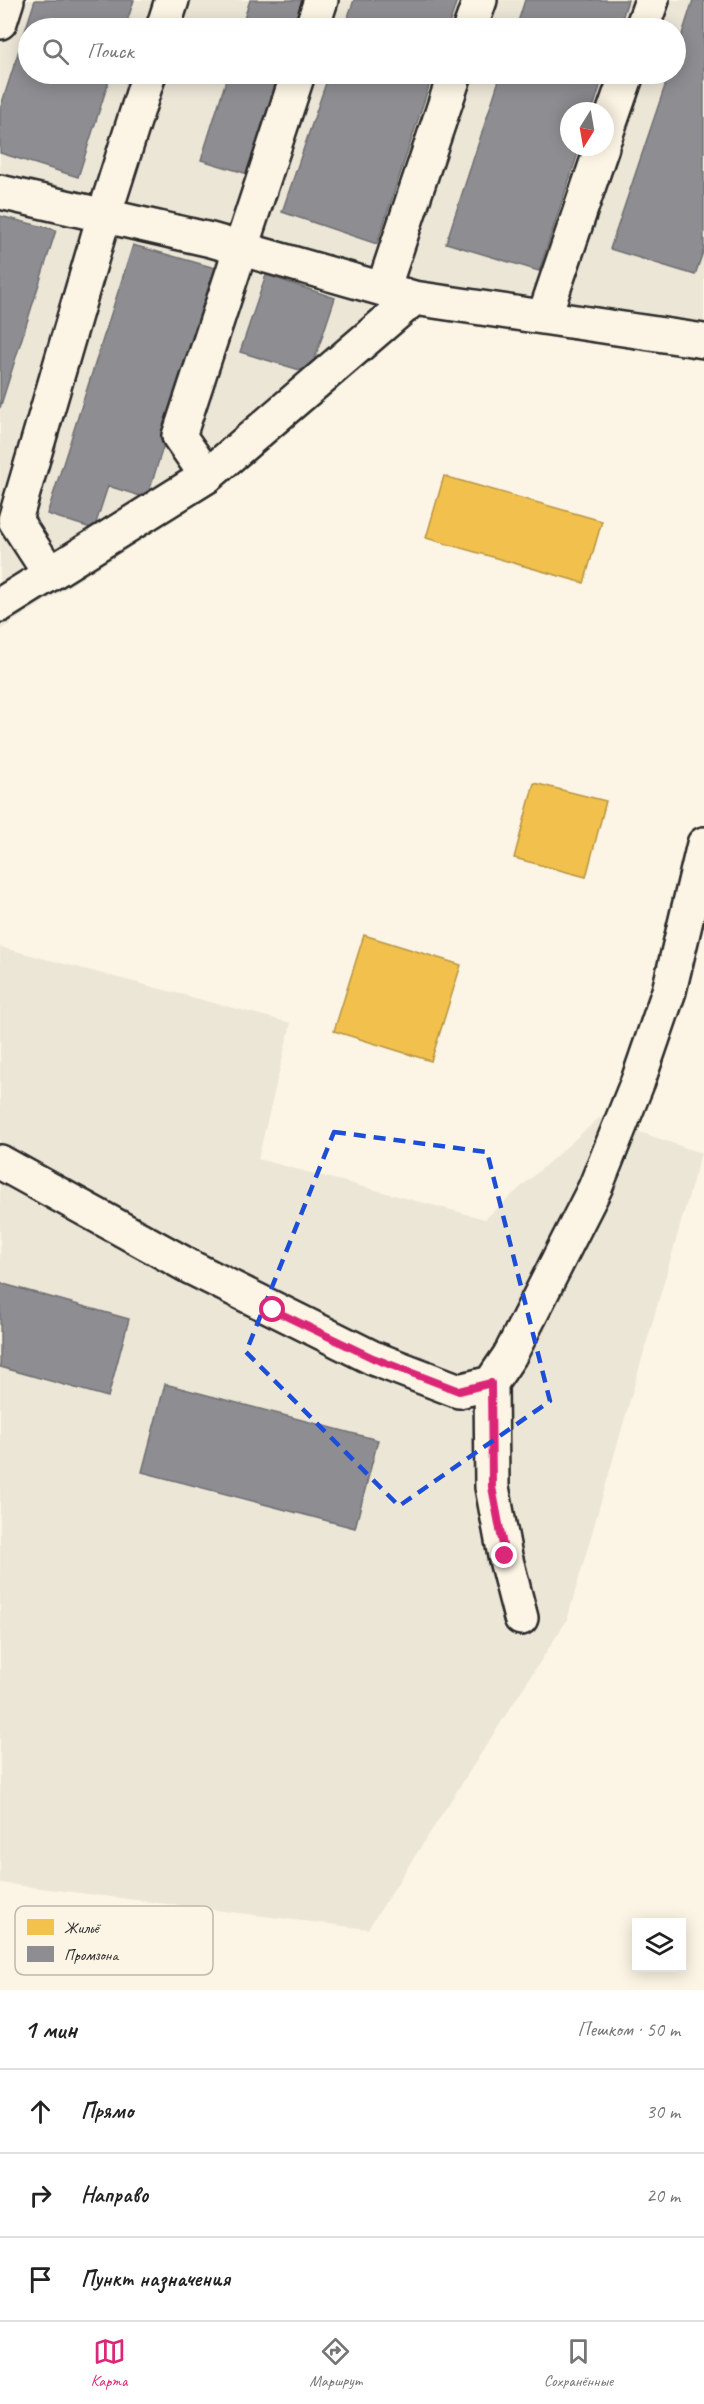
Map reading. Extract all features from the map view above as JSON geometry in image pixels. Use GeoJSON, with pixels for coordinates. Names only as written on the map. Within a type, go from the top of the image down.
{"type":"FeatureCollection","features":[{"type":"Feature","properties":{"kind":"lane"},"geometry":{"type":"LineString","coordinates":[[0,22],[7,0]]}},
{"type":"Feature","properties":{"kind":"lane"},"geometry":{"type":"LineString","coordinates":[[166,18],[172,0]]}},
{"type":"Feature","properties":{"kind":"lane"},"geometry":{"type":"LineString","coordinates":[[315,18],[321,0]]}},
{"type":"Feature","properties":{"kind":"lane"},"geometry":{"type":"LineString","coordinates":[[474,18],[480,0]]}},
{"type":"Feature","properties":{"kind":"lane"},"geometry":{"type":"LineString","coordinates":[[646,18],[652,0]]}},
{"type":"Feature","properties":{"kind":"lane"},"geometry":{"type":"LineString","coordinates":[[50,574],[15,520],[104,216],[146,84]]}},
{"type":"Feature","properties":{"kind":"lane"},"geometry":{"type":"LineString","coordinates":[[207,476],[179,436],[295,84]]}},
{"type":"Feature","properties":{"kind":"lane"},"geometry":{"type":"LineString","coordinates":[[382,289],[452,84]]}},
{"type":"Feature","properties":{"kind":"lane"},"geometry":{"type":"LineString","coordinates":[[614,111],[624,84]]}},
{"type":"Feature","properties":{"kind":"lane"},"geometry":{"type":"LineString","coordinates":[[544,317],[599,156]]}},
{"type":"Feature","properties":{"kind":"lane"},"geometry":{"type":"LineString","coordinates":[[0,192],[241,249],[414,298],[704,341]]}},
{"type":"Feature","properties":{"kind":"lane"},"geometry":{"type":"LineString","coordinates":[[0,605],[207,476],[414,298]]}},
{"type":"Feature","properties":{"kind":"lane"},"geometry":{"type":"LineString","coordinates":[[522,1618],[505,1556],[492,1487],[491,1383],[510,1355],[595,1188],[638,1081],[669,991],[704,844]]}},
{"type":"Feature","properties":{"kind":"lane"},"geometry":{"type":"LineString","coordinates":[[0,1162],[192,1268],[373,1358],[459,1391],[491,1383]]}},
{"type":"Feature","properties":{"kind":"highlighted area"},"geometry":{"type":"Polygon","coordinates":[[[334,1132],[487,1152],[550,1401],[399,1506],[246,1352],[334,1132]]]}},
{"type":"Feature","properties":{"kind":"shaded area"},"geometry":{"type":"Polygon","coordinates":[[[0,0],[704,0],[704,353],[415,313],[186,512],[0,630],[0,0]]]}},
{"type":"Feature","properties":{"kind":"shaded area"},"geometry":{"type":"Polygon","coordinates":[[[0,947],[291,1023],[258,1159],[485,1219],[599,1118],[701,1153],[567,1620],[368,1929],[213,1910],[213,1906],[184,1906],[0,1883],[0,947]]]}},
{"type":"Feature","properties":{"kind":"building: Жильё"},"geometry":{"type":"Polygon","coordinates":[[[444,476],[602,521],[584,583],[426,538],[444,476]]]}},
{"type":"Feature","properties":{"kind":"building: Жильё"},"geometry":{"type":"Polygon","coordinates":[[[534,783],[606,801],[586,877],[514,858],[534,783]]]}},
{"type":"Feature","properties":{"kind":"building: Жильё"},"geometry":{"type":"Polygon","coordinates":[[[364,935],[461,965],[431,1061],[334,1031],[364,935]]]}},
{"type":"Feature","properties":{"kind":"building: Промзона"},"geometry":{"type":"Polygon","coordinates":[[[35,0],[134,0],[128,18],[29,18],[35,0]]]}},
{"type":"Feature","properties":{"kind":"building: Промзона"},"geometry":{"type":"Polygon","coordinates":[[[250,0],[302,0],[296,18],[244,18],[250,0]]]}},
{"type":"Feature","properties":{"kind":"building: Промзона"},"geometry":{"type":"Polygon","coordinates":[[[354,0],[457,0],[451,18],[348,18],[354,0]]]}},
{"type":"Feature","properties":{"kind":"building: Промзона"},"geometry":{"type":"Polygon","coordinates":[[[525,0],[628,0],[622,18],[519,18],[525,0]]]}},
{"type":"Feature","properties":{"kind":"building: Промзона"},"geometry":{"type":"Polygon","coordinates":[[[693,0],[704,0],[704,249],[695,275],[610,249],[666,84],[686,84],[686,22],[693,0]]]}},
{"type":"Feature","properties":{"kind":"building: Промзона"},"geometry":{"type":"Polygon","coordinates":[[[18,53],[18,84],[108,84],[78,177],[0,153],[0,109],[18,53]]]}},
{"type":"Feature","properties":{"kind":"building: Промзона"},"geometry":{"type":"Polygon","coordinates":[[[225,84],[276,84],[248,174],[201,160],[225,84]]]}},
{"type":"Feature","properties":{"kind":"building: Промзона"},"geometry":{"type":"Polygon","coordinates":[[[326,84],[430,84],[377,244],[282,212],[326,84]]]}},
{"type":"Feature","properties":{"kind":"building: Промзона"},"geometry":{"type":"Polygon","coordinates":[[[498,84],[601,84],[595,102],[560,102],[560,156],[577,156],[539,271],[446,243],[498,84]]]}},
{"type":"Feature","properties":{"kind":"building: Промзона"},"geometry":{"type":"Polygon","coordinates":[[[0,216],[56,230],[0,408],[0,216]]]}},
{"type":"Feature","properties":{"kind":"building: Промзона"},"geometry":{"type":"Polygon","coordinates":[[[133,245],[219,269],[147,498],[108,486],[94,529],[47,514],[133,245]]]}},
{"type":"Feature","properties":{"kind":"building: Промзона"},"geometry":{"type":"Polygon","coordinates":[[[266,275],[335,298],[310,373],[240,352],[266,275]]]}},
{"type":"Feature","properties":{"kind":"building: Промзона"},"geometry":{"type":"Polygon","coordinates":[[[0,1283],[129,1319],[108,1397],[0,1367],[0,1283]]]}},
{"type":"Feature","properties":{"kind":"building: Промзона"},"geometry":{"type":"Polygon","coordinates":[[[165,1384],[378,1440],[355,1528],[142,1472],[165,1384]]]}},
{"type":"Feature","properties":{"kind":"route"},"geometry":{"type":"LineString","coordinates":[[273,1310],[373,1358],[459,1391],[491,1383],[492,1487],[505,1556]]}}]}
